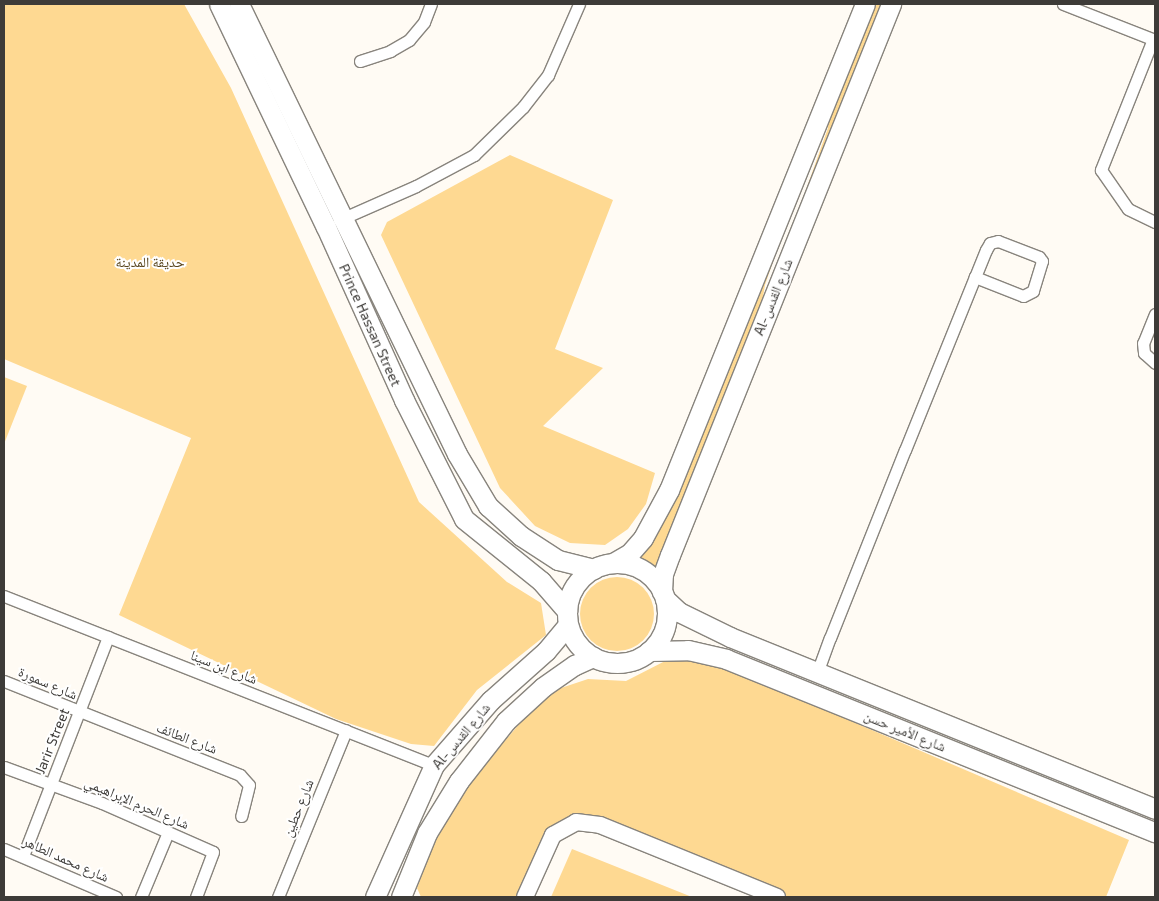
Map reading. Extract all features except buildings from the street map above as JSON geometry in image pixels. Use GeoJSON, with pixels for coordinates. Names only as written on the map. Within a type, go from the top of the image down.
{"type":"FeatureCollection","features":[{"type":"Feature","properties":{"kind":"main road","name":"Prince Hassan Street"},"geometry":{"type":"LineString","coordinates":[[219,4],[326,227],[404,400],[464,519],[541,581],[567,618]]}},
{"type":"Feature","properties":{"kind":"main road","name":"Prince Hassan Street"},"geometry":{"type":"LineString","coordinates":[[239,4],[456,454],[488,506],[521,536],[558,560],[594,569]]}},
{"type":"Feature","properties":{"kind":"main road","name":"Al-شارع القدس"},"geometry":{"type":"LineString","coordinates":[[613,563],[630,553],[656,519],[865,4]]}},
{"type":"Feature","properties":{"kind":"main road","name":"Al-شارع القدس"},"geometry":{"type":"LineString","coordinates":[[664,595],[663,574],[670,555],[891,4]]}},
{"type":"Feature","properties":{"kind":"main road"},"geometry":{"type":"LineString","coordinates":[[782,209],[804,218]]}},
{"type":"Feature","properties":{"kind":"main road"},"geometry":{"type":"LineString","coordinates":[[613,563],[642,570],[664,595],[665,627],[650,651],[628,662],[610,663],[593,657],[577,644],[567,618],[578,582],[594,569],[613,563]]}},
{"type":"Feature","properties":{"kind":"main road","name":"شارع الأمير حسن"},"geometry":{"type":"LineString","coordinates":[[664,595],[702,624],[817,673],[1101,785],[1155,809]]}},
{"type":"Feature","properties":{"kind":"main road","name":"Al-شارع القدس"},"geometry":{"type":"LineString","coordinates":[[375,897],[434,765],[491,700],[546,651],[567,618]]}},
{"type":"Feature","properties":{"kind":"main road","name":"شارع الأمير حسن"},"geometry":{"type":"LineString","coordinates":[[650,651],[688,650],[726,659],[1155,832]]}},
{"type":"Feature","properties":{"kind":"main road","name":"Al-شارع القدس"},"geometry":{"type":"LineString","coordinates":[[401,897],[427,833],[459,780],[506,721],[543,687],[576,665],[593,657]]}},
{"type":"Feature","properties":{"kind":"main road"},"geometry":{"type":"LineString","coordinates":[[1094,806],[1101,785]]}},
{"type":"Feature","properties":{"kind":"main road"},"geometry":{"type":"LineString","coordinates":[[525,897],[552,835],[576,822],[600,825],[777,897]]}},
{"type":"Feature","properties":{"kind":"street"},"geometry":{"type":"LineString","coordinates":[[360,61],[390,51],[409,40],[424,22],[431,4]]}},
{"type":"Feature","properties":{"kind":"street"},"geometry":{"type":"LineString","coordinates":[[326,227],[343,217],[416,186],[474,155],[523,107],[548,75],[579,4]]}},
{"type":"Feature","properties":{"kind":"street"},"geometry":{"type":"LineString","coordinates":[[1063,4],[1154,40],[1101,170],[1128,209],[1155,222]]}},
{"type":"Feature","properties":{"kind":"street"},"geometry":{"type":"LineString","coordinates":[[817,673],[975,277],[990,243],[998,241],[1039,257],[1042,261],[1033,291],[1023,296],[975,277]]}},
{"type":"Feature","properties":{"kind":"street"},"geometry":{"type":"LineString","coordinates":[[1155,314],[1143,343],[1144,354],[1155,363]]}},
{"type":"Feature","properties":{"kind":"street","name":"شارع ابن سينا"},"geometry":{"type":"LineString","coordinates":[[4,596],[434,765]]}},
{"type":"Feature","properties":{"kind":"street","name":"Jarir Street"},"geometry":{"type":"LineString","coordinates":[[23,856],[108,638]]}},
{"type":"Feature","properties":{"kind":"street","name":"شارع سمورة"},"geometry":{"type":"LineString","coordinates":[[4,681],[80,713]]}},
{"type":"Feature","properties":{"kind":"street","name":"شارع الطائف"},"geometry":{"type":"LineString","coordinates":[[80,713],[240,775],[249,785],[240,816]]}},
{"type":"Feature","properties":{"kind":"street","name":"شارع حطين"},"geometry":{"type":"LineString","coordinates":[[278,897],[346,730]]}},
{"type":"Feature","properties":{"kind":"street","name":"شارع الحرم الإبراهيمي"},"geometry":{"type":"LineString","coordinates":[[4,767],[51,784],[213,852],[196,897]]}},
{"type":"Feature","properties":{"kind":"street"},"geometry":{"type":"LineString","coordinates":[[141,897],[168,832]]}},
{"type":"Feature","properties":{"kind":"street","name":"شارع محمد الطاهر"},"geometry":{"type":"LineString","coordinates":[[4,849],[116,897]]}},
{"type":"Feature","properties":{"kind":"green space","name":"حديقة المدينة"},"geometry":{"type":"Polygon","coordinates":[[[4,4],[184,4],[231,88],[419,502],[507,582],[541,603],[546,635],[477,690],[434,746],[411,744],[336,719],[119,615],[191,438],[4,359],[4,4]]]}},
{"type":"Feature","properties":{"kind":"green space"},"geometry":{"type":"Polygon","coordinates":[[[873,4],[884,4],[803,198],[828,128],[826,119],[873,4]]]}},
{"type":"Feature","properties":{"kind":"green space"},"geometry":{"type":"Polygon","coordinates":[[[510,155],[613,200],[555,349],[603,368],[543,426],[655,473],[646,504],[628,529],[605,545],[570,543],[535,526],[500,488],[381,235],[387,222],[510,155]]]}},
{"type":"Feature","properties":{"kind":"green space"},"geometry":{"type":"Polygon","coordinates":[[[786,224],[765,285],[761,309],[659,569],[637,559],[664,518],[786,224]]]}},
{"type":"Feature","properties":{"kind":"green space"},"geometry":{"type":"Polygon","coordinates":[[[4,377],[27,386],[4,444],[4,377]]]}},
{"type":"Feature","properties":{"kind":"green space"},"geometry":{"type":"Polygon","coordinates":[[[617,577],[631,580],[643,588],[651,600],[654,614],[651,628],[643,640],[631,648],[617,651],[603,648],[591,640],[583,628],[580,614],[583,600],[591,588],[603,580],[617,577]]]}},
{"type":"Feature","properties":{"kind":"green space"},"geometry":{"type":"Polygon","coordinates":[[[671,658],[706,659],[1129,840],[1106,897],[784,897],[581,818],[550,832],[523,897],[421,897],[417,888],[433,846],[460,794],[520,723],[555,690],[588,679],[626,681],[671,658]]]}},
{"type":"Feature","properties":{"kind":"green space"},"geometry":{"type":"Polygon","coordinates":[[[572,849],[692,897],[551,897],[572,849]]]}}]}
